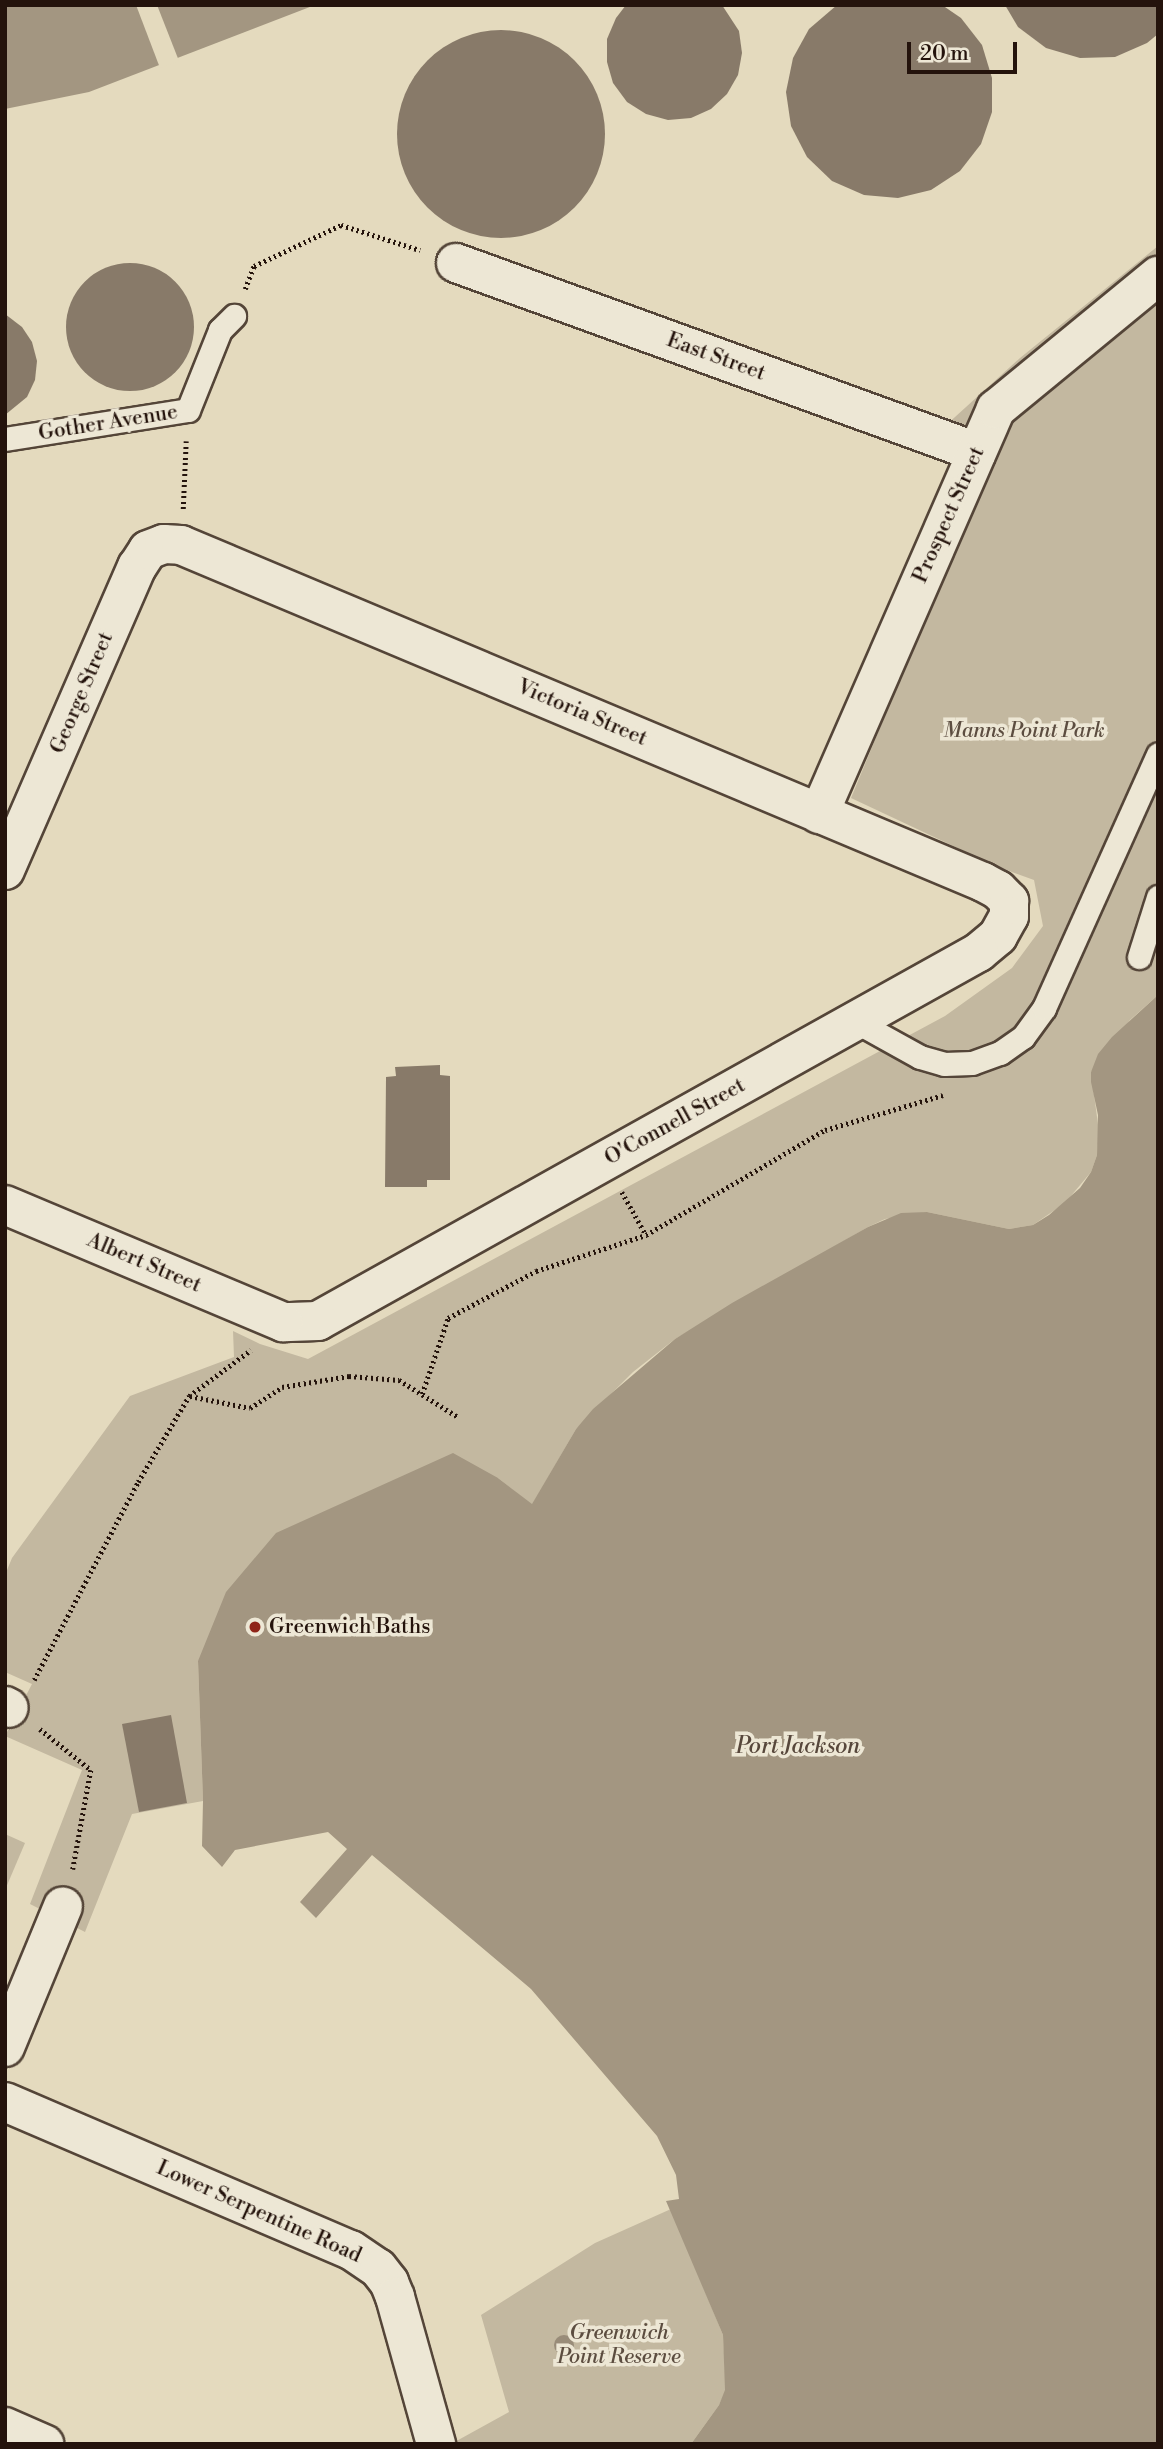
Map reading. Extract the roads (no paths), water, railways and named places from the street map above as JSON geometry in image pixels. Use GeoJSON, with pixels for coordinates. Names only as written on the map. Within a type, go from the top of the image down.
{"type":"FeatureCollection","features":[{"type":"Feature","properties":{"kind":"street","name":"East Street"},"geometry":{"type":"LineString","coordinates":[[456,263],[977,452]]}},
{"type":"Feature","properties":{"kind":"street","name":"Prospect Street"},"geometry":{"type":"LineString","coordinates":[[820,814],[996,409],[1158,276]]}},
{"type":"Feature","properties":{"kind":"street","name":"George Street"},"geometry":{"type":"LineString","coordinates":[[5,870],[136,567],[148,551],[164,544],[181,545]]}},
{"type":"Feature","properties":{"kind":"street","name":"Victoria Street"},"geometry":{"type":"LineString","coordinates":[[181,545],[983,882]]}},
{"type":"Feature","properties":{"kind":"street","name":"O'Connell Street"},"geometry":{"type":"LineString","coordinates":[[283,1322],[318,1321],[979,952],[998,936],[1009,916],[1009,901],[998,890],[983,882]]}},
{"type":"Feature","properties":{"kind":"street","name":"Albert Street"},"geometry":{"type":"LineString","coordinates":[[5,1205],[283,1322]]}},
{"type":"Feature","properties":{"kind":"street"},"geometry":{"type":"LineString","coordinates":[[5,2047],[63,1906]]}},
{"type":"Feature","properties":{"kind":"street","name":"Lower Serpentine Road"},"geometry":{"type":"LineString","coordinates":[[5,2102],[365,2258],[389,2282],[436,2444]]}},
{"type":"Feature","properties":{"kind":"street"},"geometry":{"type":"LineString","coordinates":[[5,2427],[44,2444]]}},
{"type":"Feature","properties":{"kind":"lane","name":"Gother Avenue"},"geometry":{"type":"LineString","coordinates":[[5,439],[188,410],[220,330],[234,316]]}},
{"type":"Feature","properties":{"kind":"lane"},"geometry":{"type":"LineString","coordinates":[[855,1021],[920,1057],[944,1064],[972,1063],[1000,1053],[1023,1037],[1044,1008],[1158,754]]}},
{"type":"Feature","properties":{"kind":"lane"},"geometry":{"type":"LineString","coordinates":[[1139,957],[1158,897]]}},
{"type":"Feature","properties":{"kind":"water"},"geometry":{"type":"Polygon","coordinates":[[[5,5],[315,5],[89,92],[5,109],[5,5]]]}},
{"type":"Feature","properties":{"kind":"water","name":"Port Jackson"},"geometry":{"type":"Polygon","coordinates":[[[1158,995],[1158,2444],[691,2444],[719,2405],[725,2390],[723,2335],[666,2201],[679,2199],[676,2175],[657,2136],[531,1989],[372,1855],[316,1918],[300,1902],[347,1849],[328,1832],[235,1850],[222,1867],[202,1846],[198,1661],[226,1592],[276,1533],[453,1453],[498,1478],[532,1504],[576,1429],[593,1409],[675,1339],[732,1303],[868,1227],[901,1213],[927,1212],[1009,1229],[1033,1225],[1049,1215],[1080,1188],[1091,1172],[1097,1155],[1098,1115],[1091,1072],[1098,1054],[1112,1037],[1158,995]]]}},
{"type":"Feature","properties":{"kind":"place","name":"Greenwich Baths"},"geometry":{"type":"Point","coordinates":[255,1627]}},
{"type":"Feature","properties":{"kind":"park label","name":"Manns Point Park"},"geometry":{"type":"Point","coordinates":[1024,731]}},
{"type":"Feature","properties":{"kind":"park label","name":"Greenwich Point Reserve"},"geometry":{"type":"Point","coordinates":[619,2345]}}]}
